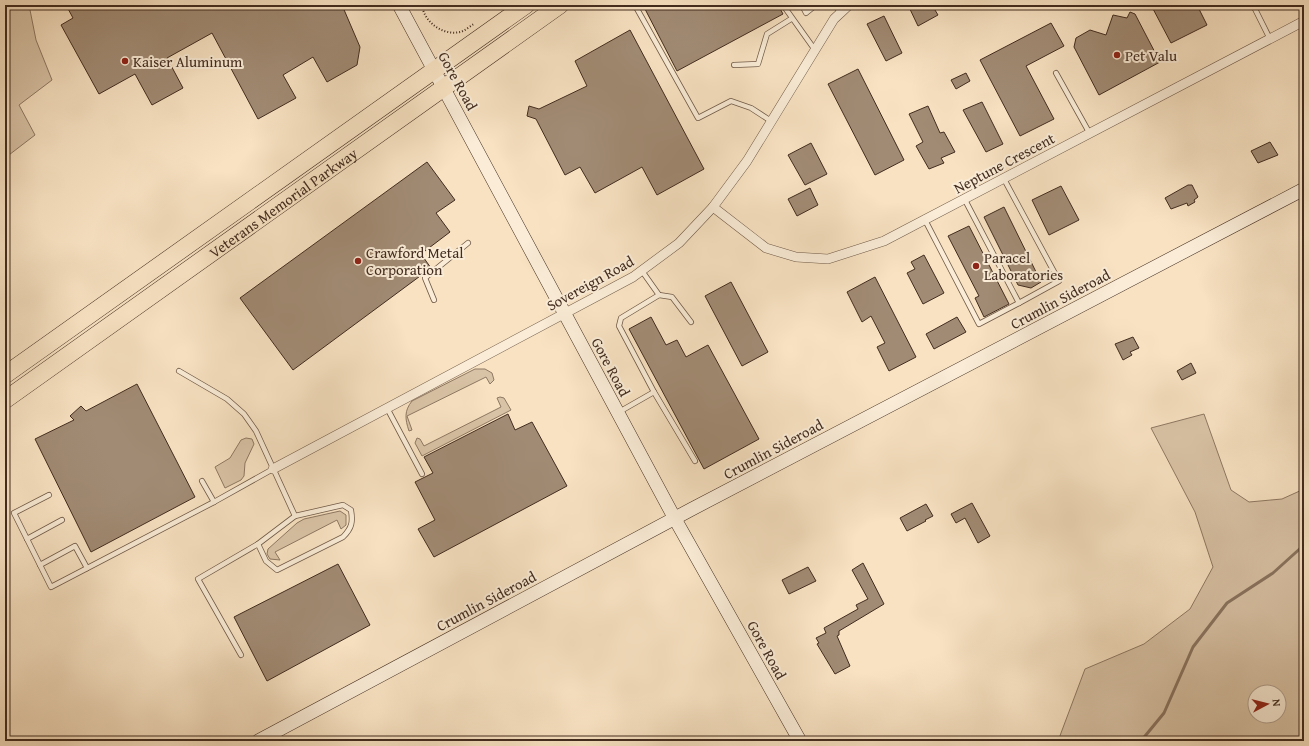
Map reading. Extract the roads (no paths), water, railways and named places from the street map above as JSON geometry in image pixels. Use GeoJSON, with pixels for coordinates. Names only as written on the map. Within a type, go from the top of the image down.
{"type":"FeatureCollection","features":[{"type":"Feature","properties":{"kind":"highway","name":"Veterans Memorial Parkway"},"geometry":{"type":"LineString","coordinates":[[5,375],[526,5]]}},
{"type":"Feature","properties":{"kind":"highway","name":"Veterans Memorial Parkway"},"geometry":{"type":"LineString","coordinates":[[5,400],[560,5]]}},
{"type":"Feature","properties":{"kind":"street","name":"Gore Road"},"geometry":{"type":"LineString","coordinates":[[399,5],[675,519],[800,741]]}},
{"type":"Feature","properties":{"kind":"street","name":"Sovereign Road"},"geometry":{"type":"LineString","coordinates":[[273,469],[633,277],[679,243],[713,207],[747,161],[834,19],[838,9],[849,5]]}},
{"type":"Feature","properties":{"kind":"street","name":"Neptune Crescent"},"geometry":{"type":"LineString","coordinates":[[713,207],[766,248],[796,257],[828,258],[884,241],[965,200],[1304,21]]}},
{"type":"Feature","properties":{"kind":"street","name":"Crumlin Sideroad"},"geometry":{"type":"LineString","coordinates":[[258,741],[675,519],[1304,189]]}},
{"type":"Feature","properties":{"kind":"lane"},"geometry":{"type":"LineString","coordinates":[[640,5],[636,7],[698,118],[731,101],[751,108],[771,121]]}},
{"type":"Feature","properties":{"kind":"lane"},"geometry":{"type":"LineString","coordinates":[[783,5],[791,19],[815,50]]}},
{"type":"Feature","properties":{"kind":"lane"},"geometry":{"type":"LineString","coordinates":[[802,5],[806,13],[816,5]]}},
{"type":"Feature","properties":{"kind":"lane"},"geometry":{"type":"LineString","coordinates":[[1253,5],[1270,39]]}},
{"type":"Feature","properties":{"kind":"lane"},"geometry":{"type":"LineString","coordinates":[[734,65],[758,64],[767,34],[791,19]]}},
{"type":"Feature","properties":{"kind":"lane"},"geometry":{"type":"LineString","coordinates":[[1056,73],[1090,134]]}},
{"type":"Feature","properties":{"kind":"lane"},"geometry":{"type":"LineString","coordinates":[[925,220],[979,324],[1059,281],[1004,179]]}},
{"type":"Feature","properties":{"kind":"lane"},"geometry":{"type":"LineString","coordinates":[[965,200],[1019,303]]}},
{"type":"Feature","properties":{"kind":"lane"},"geometry":{"type":"LineString","coordinates":[[434,300],[425,278],[468,243]]}},
{"type":"Feature","properties":{"kind":"lane"},"geometry":{"type":"LineString","coordinates":[[642,271],[658,296]]}},
{"type":"Feature","properties":{"kind":"lane"},"geometry":{"type":"LineString","coordinates":[[691,322],[672,297],[658,296],[621,318],[619,326],[654,392],[695,461]]}},
{"type":"Feature","properties":{"kind":"lane"},"geometry":{"type":"LineString","coordinates":[[179,371],[227,399],[244,414],[256,431],[295,516]]}},
{"type":"Feature","properties":{"kind":"lane"},"geometry":{"type":"LineString","coordinates":[[618,413],[654,392]]}},
{"type":"Feature","properties":{"kind":"lane"},"geometry":{"type":"LineString","coordinates":[[387,408],[422,474]]}},
{"type":"Feature","properties":{"kind":"lane"},"geometry":{"type":"LineString","coordinates":[[49,495],[14,513],[51,586],[214,502],[273,469]]}},
{"type":"Feature","properties":{"kind":"lane"},"geometry":{"type":"LineString","coordinates":[[202,481],[214,502]]}},
{"type":"Feature","properties":{"kind":"lane"},"geometry":{"type":"LineString","coordinates":[[241,655],[198,579],[258,544],[295,516],[343,505],[350,510],[353,521],[350,530],[343,537],[277,570],[266,561],[258,544]]}},
{"type":"Feature","properties":{"kind":"lane"},"geometry":{"type":"LineString","coordinates":[[27,539],[62,520]]}},
{"type":"Feature","properties":{"kind":"lane"},"geometry":{"type":"LineString","coordinates":[[40,565],[75,546],[87,568]]}},
{"type":"Feature","properties":{"kind":"waterway"},"geometry":{"type":"LineString","coordinates":[[1141,741],[1164,713],[1193,647],[1227,603],[1273,573],[1304,545]]}},
{"type":"Feature","properties":{"kind":"place","name":"Pet Valu"},"geometry":{"type":"Point","coordinates":[1117,55]}},
{"type":"Feature","properties":{"kind":"place","name":"Kaiser Aluminum"},"geometry":{"type":"Point","coordinates":[125,61]}},
{"type":"Feature","properties":{"kind":"place","name":"Crawford Metal Corporation"},"geometry":{"type":"Point","coordinates":[358,261]}},
{"type":"Feature","properties":{"kind":"place","name":"Paracel Laboratories"},"geometry":{"type":"Point","coordinates":[976,266]}}]}
